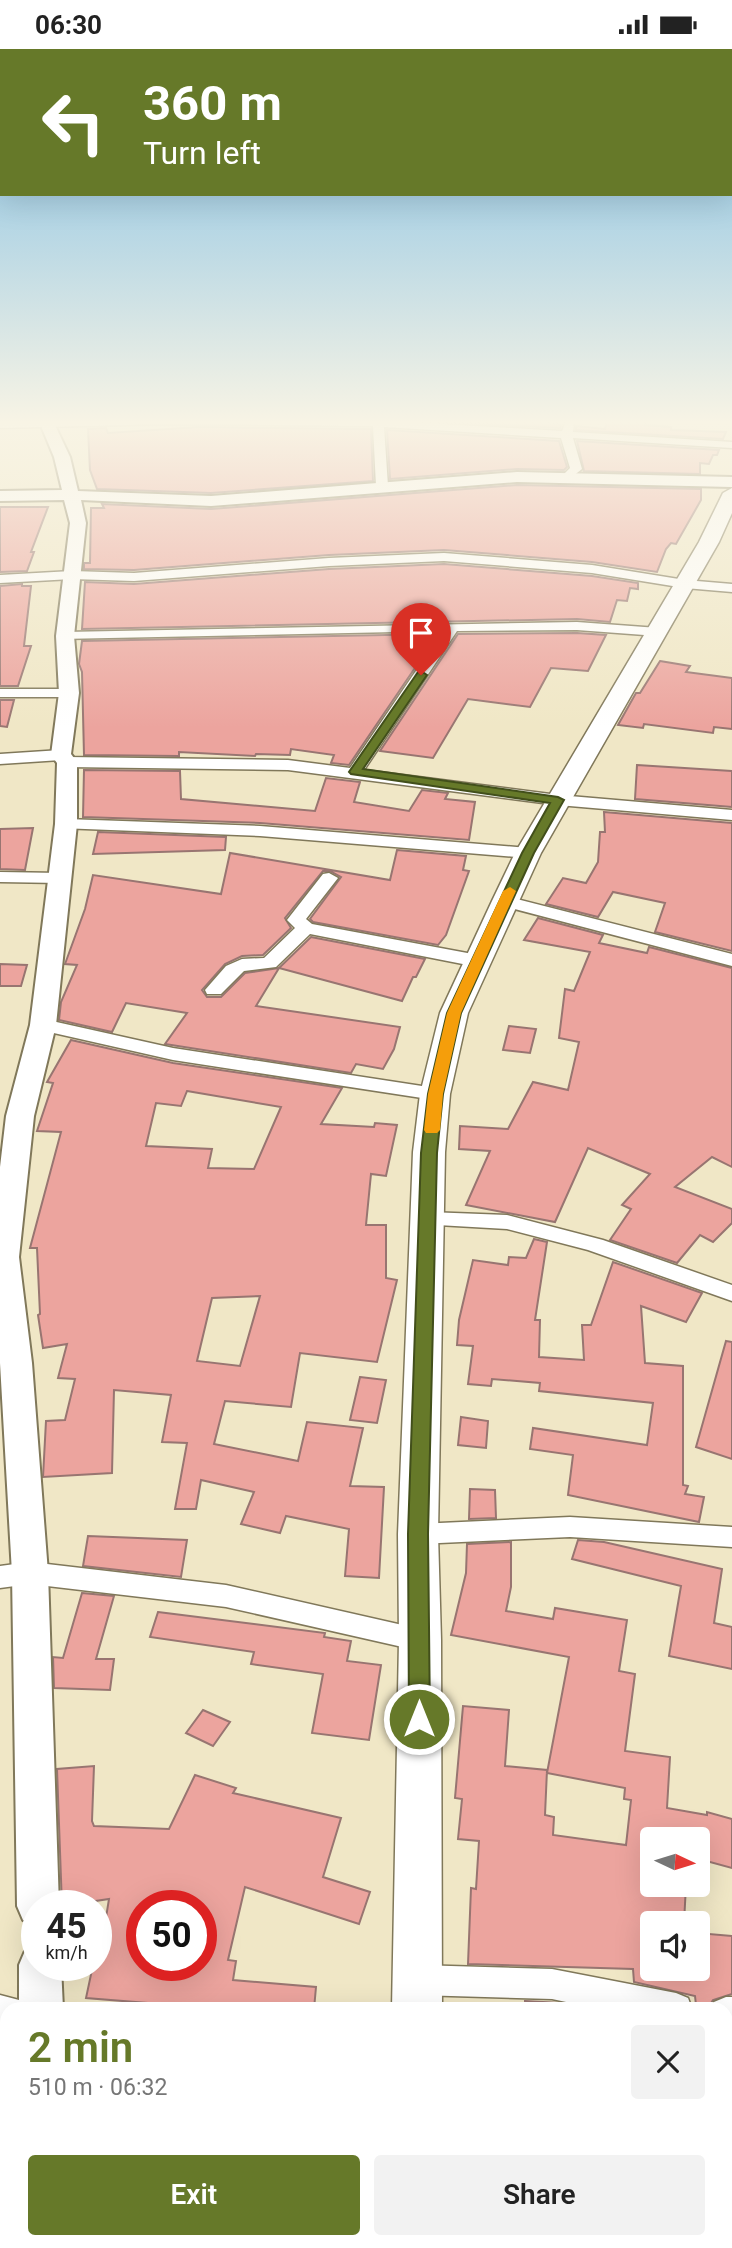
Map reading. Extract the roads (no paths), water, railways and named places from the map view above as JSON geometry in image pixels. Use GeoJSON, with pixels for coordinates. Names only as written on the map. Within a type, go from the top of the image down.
{"type":"FeatureCollection","features":[{"type":"Feature","properties":{"kind":"main road"},"geometry":{"type":"LineString","coordinates":[[417,1994],[420,1640],[418,1534],[429,1153],[435,1094],[454,1013],[528,853],[658,632],[718,524]]}},
{"type":"Feature","properties":{"kind":"street"},"geometry":{"type":"LineString","coordinates":[[38,1890],[30,1573],[16,1363],[2,1257],[20,1116],[43,1025],[66,824],[64,759],[69,692],[65,636],[78,524]]}},
{"type":"Feature","properties":{"kind":"street"},"geometry":{"type":"LineString","coordinates":[[0,579],[72,575],[134,577],[329,562],[444,557],[592,569],[685,584],[732,588]]}},
{"type":"Feature","properties":{"kind":"street"},"geometry":{"type":"LineString","coordinates":[[65,636],[577,626],[658,632]]}},
{"type":"Feature","properties":{"kind":"street"},"geometry":{"type":"LineString","coordinates":[[355,772],[453,627]]}},
{"type":"Feature","properties":{"kind":"street"},"geometry":{"type":"LineString","coordinates":[[0,693],[69,692]]}},
{"type":"Feature","properties":{"kind":"street"},"geometry":{"type":"LineString","coordinates":[[0,759],[288,765],[558,800],[732,815]]}},
{"type":"Feature","properties":{"kind":"street"},"geometry":{"type":"LineString","coordinates":[[66,824],[260,831],[528,853]]}},
{"type":"Feature","properties":{"kind":"street"},"geometry":{"type":"LineString","coordinates":[[0,877],[60,878]]}},
{"type":"Feature","properties":{"kind":"street"},"geometry":{"type":"LineString","coordinates":[[329,877],[296,920],[306,928],[478,961]]}},
{"type":"Feature","properties":{"kind":"street"},"geometry":{"type":"LineString","coordinates":[[505,901],[732,960]]}},
{"type":"Feature","properties":{"kind":"street"},"geometry":{"type":"LineString","coordinates":[[214,990],[233,967],[241,964],[270,963],[306,928]]}},
{"type":"Feature","properties":{"kind":"street"},"geometry":{"type":"LineString","coordinates":[[43,1025],[173,1054],[435,1094]]}},
{"type":"Feature","properties":{"kind":"street"},"geometry":{"type":"LineString","coordinates":[[428,1219],[507,1223],[595,1245],[732,1293]]}},
{"type":"Feature","properties":{"kind":"street"},"geometry":{"type":"LineString","coordinates":[[418,1534],[570,1527],[732,1537]]}},
{"type":"Feature","properties":{"kind":"street"},"geometry":{"type":"LineString","coordinates":[[0,1577],[30,1573],[226,1596],[420,1640]]}},
{"type":"Feature","properties":{"kind":"street"},"geometry":{"type":"LineString","coordinates":[[40,1981],[41,2002]]}},
{"type":"Feature","properties":{"kind":"street"},"geometry":{"type":"LineString","coordinates":[[417,1994],[552,1984],[642,2002]]}}]}
